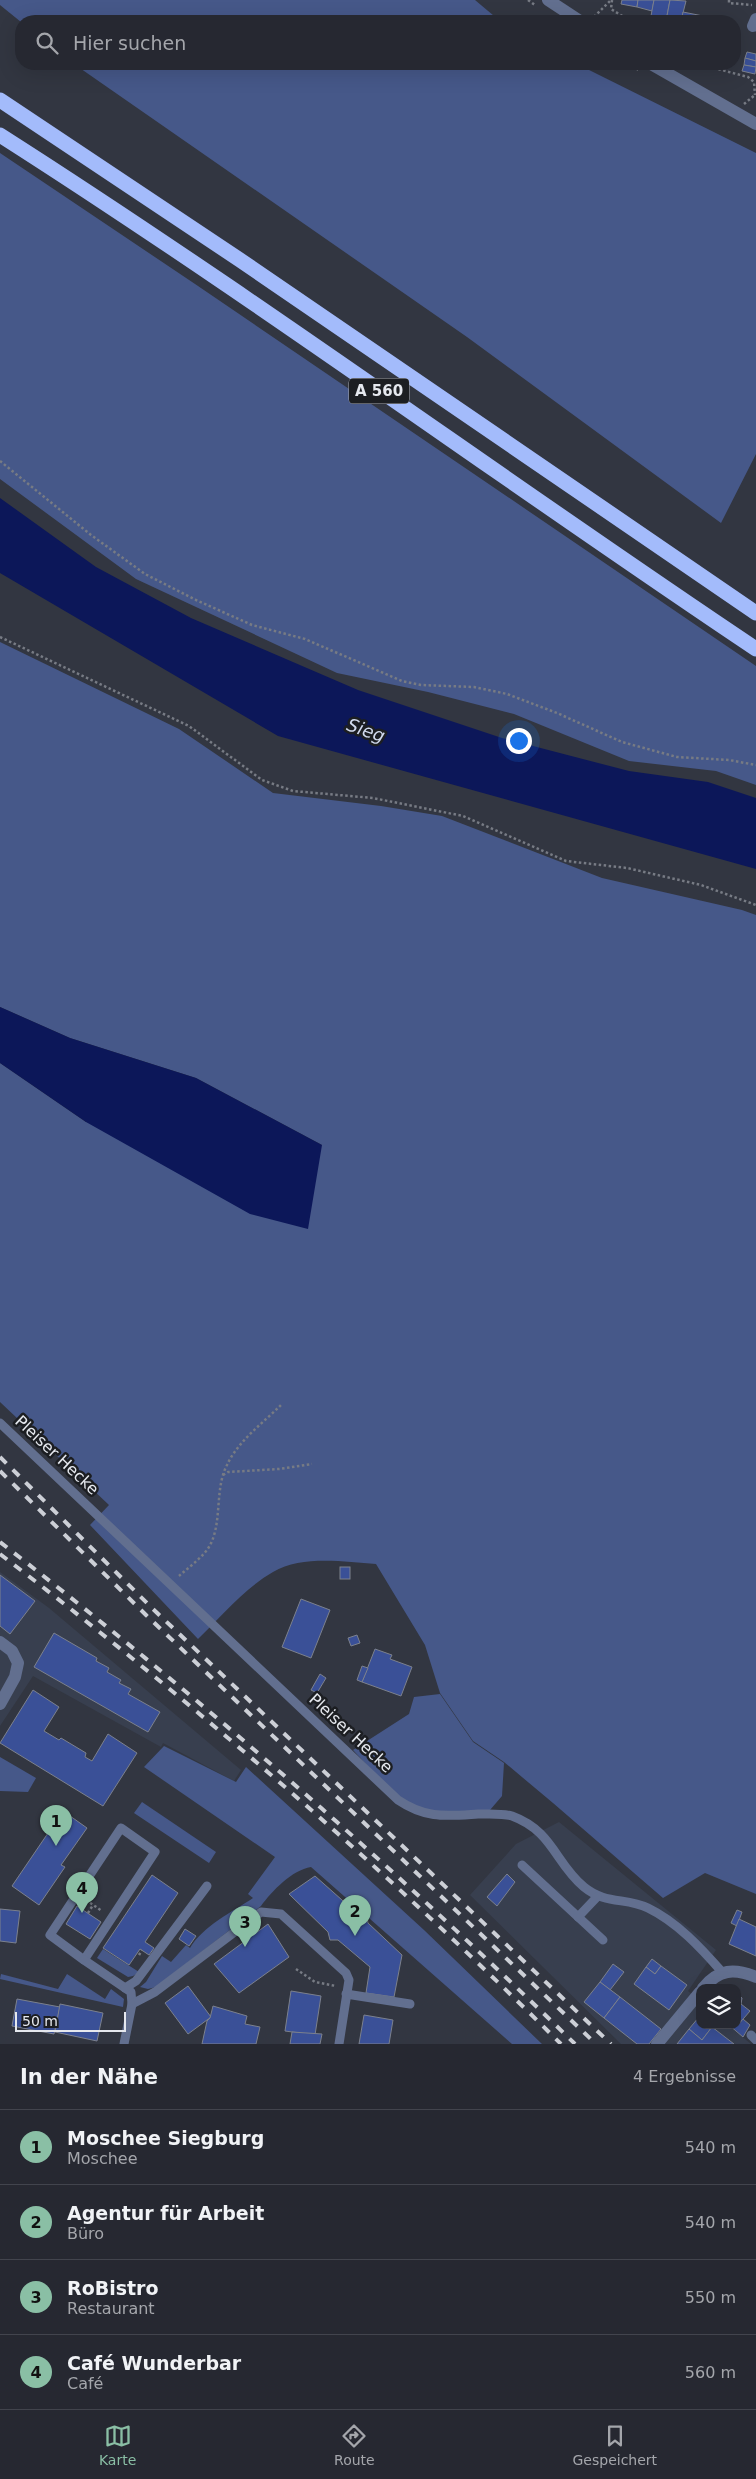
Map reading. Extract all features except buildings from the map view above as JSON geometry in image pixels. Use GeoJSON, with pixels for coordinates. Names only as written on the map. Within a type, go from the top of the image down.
{"type":"FeatureCollection","features":[{"type":"Feature","properties":{"kind":"highway","name":"A 560"},"geometry":{"type":"LineString","coordinates":[[0,100],[240,260],[756,613]]}},
{"type":"Feature","properties":{"kind":"highway","name":"A 560"},"geometry":{"type":"LineString","coordinates":[[0,135],[224,284],[638,571],[756,649]]}},
{"type":"Feature","properties":{"kind":"street"},"geometry":{"type":"LineString","coordinates":[[548,0],[571,15]]}},
{"type":"Feature","properties":{"kind":"street"},"geometry":{"type":"LineString","coordinates":[[662,70],[756,124]]}},
{"type":"Feature","properties":{"kind":"street"},"geometry":{"type":"LineString","coordinates":[[0,1642],[12,1651],[18,1663],[15,1677],[0,1704]]}},
{"type":"Feature","properties":{"kind":"street"},"geometry":{"type":"LineString","coordinates":[[708,1984],[722,1972],[733,1970],[756,1977]]}},
{"type":"Feature","properties":{"kind":"street"},"geometry":{"type":"LineString","coordinates":[[657,2044],[696,1997]]}},
{"type":"Feature","properties":{"kind":"lane","name":"Pleiser Hecke"},"geometry":{"type":"LineString","coordinates":[[0,1423],[398,1800],[416,1811],[434,1815],[510,1815],[524,1821],[540,1832],[582,1886],[597,1896],[647,1907],[678,1928],[701,1948],[722,1972]]}},
{"type":"Feature","properties":{"kind":"lane"},"geometry":{"type":"LineString","coordinates":[[84,1960],[155,1852],[122,1828],[50,1935],[84,1960],[131,1992],[132,2004],[125,2044]]}},
{"type":"Feature","properties":{"kind":"lane"},"geometry":{"type":"LineString","coordinates":[[522,1865],[603,1940]]}},
{"type":"Feature","properties":{"kind":"lane"},"geometry":{"type":"LineString","coordinates":[[125,1988],[136,1981],[207,1886]]}},
{"type":"Feature","properties":{"kind":"lane"},"geometry":{"type":"LineString","coordinates":[[578,1917],[597,1896]]}},
{"type":"Feature","properties":{"kind":"lane"},"geometry":{"type":"LineString","coordinates":[[132,2004],[155,1992],[261,1912],[281,1914],[346,1973],[349,1980],[339,2044]]}},
{"type":"Feature","properties":{"kind":"lane"},"geometry":{"type":"LineString","coordinates":[[347,1991],[410,2004]]}},
{"type":"Feature","properties":{"kind":"path"},"geometry":{"type":"LineString","coordinates":[[596,15],[611,0]]}},
{"type":"Feature","properties":{"kind":"path"},"geometry":{"type":"LineString","coordinates":[[611,0],[611,9],[620,15]]}},
{"type":"Feature","properties":{"kind":"path"},"geometry":{"type":"LineString","coordinates":[[729,0],[729,3],[756,6]]}},
{"type":"Feature","properties":{"kind":"path"},"geometry":{"type":"LineString","coordinates":[[722,70],[748,77],[754,82],[755,95]]}},
{"type":"Feature","properties":{"kind":"path"},"geometry":{"type":"LineString","coordinates":[[755,95],[756,90]]}},
{"type":"Feature","properties":{"kind":"path"},"geometry":{"type":"LineString","coordinates":[[0,461],[91,535],[145,574],[196,600],[252,625],[305,639],[402,681],[421,685],[474,687],[507,694],[557,713],[622,742],[677,757],[729,760],[756,765]]}},
{"type":"Feature","properties":{"kind":"path"},"geometry":{"type":"LineString","coordinates":[[0,637],[189,726],[262,780],[293,791],[372,798],[464,816],[566,862],[627,868],[701,885],[756,905]]}},
{"type":"Feature","properties":{"kind":"path"},"geometry":{"type":"LineString","coordinates":[[171,1584],[204,1554],[210,1545],[215,1532],[222,1476],[228,1463],[245,1440],[281,1405]]}},
{"type":"Feature","properties":{"kind":"path"},"geometry":{"type":"LineString","coordinates":[[222,1476],[228,1472],[279,1469],[312,1464]]}},
{"type":"Feature","properties":{"kind":"path"},"geometry":{"type":"LineString","coordinates":[[77,1894],[112,1917]]}},
{"type":"Feature","properties":{"kind":"path"},"geometry":{"type":"LineString","coordinates":[[88,1914],[94,1905]]}},
{"type":"Feature","properties":{"kind":"path"},"geometry":{"type":"LineString","coordinates":[[296,1969],[315,1982],[347,1991]]}},
{"type":"Feature","properties":{"kind":"shaded area"},"geometry":{"type":"Polygon","coordinates":[[[0,0],[475,0],[493,15],[15,15],[15,17],[0,5],[0,0]]]}},
{"type":"Feature","properties":{"kind":"shaded area"},"geometry":{"type":"Polygon","coordinates":[[[83,70],[589,70],[756,153],[756,454],[721,523],[467,337],[83,70]]]}},
{"type":"Feature","properties":{"kind":"shaded area"},"geometry":{"type":"Polygon","coordinates":[[[0,153],[756,666],[756,785],[716,771],[629,761],[514,714],[428,692],[337,673],[136,579],[0,479],[0,153]]]}},
{"type":"Feature","properties":{"kind":"shaded area"},"geometry":{"type":"Polygon","coordinates":[[[0,642],[179,729],[273,793],[381,806],[442,816],[602,878],[742,910],[756,915],[756,1894],[705,1873],[663,1898],[504,1762],[473,1741],[440,1693],[425,1645],[376,1564],[310,1561],[284,1567],[253,1586],[198,1639],[90,1525],[109,1505],[0,1402],[0,1063],[86,1122],[322,1145],[196,1078],[70,1038],[0,1007],[0,642]]]}},
{"type":"Feature","properties":{"kind":"shaded area"},"geometry":{"type":"Polygon","coordinates":[[[0,1572],[49,1608],[241,1770],[234,1781],[163,1743],[161,1747],[33,1676],[0,1726],[0,1572]]]}},
{"type":"Feature","properties":{"kind":"shaded area"},"geometry":{"type":"Polygon","coordinates":[[[440,1694],[473,1742],[504,1763],[502,1796],[490,1810],[443,1812],[417,1807],[391,1789],[353,1750],[409,1714],[414,1697],[440,1694]]]}},
{"type":"Feature","properties":{"kind":"shaded area"},"geometry":{"type":"Polygon","coordinates":[[[164,1746],[236,1782],[246,1767],[424,1930],[542,2044],[512,2044],[311,1867],[297,1872],[290,1877],[261,1906],[156,1987],[148,1989],[140,1987],[146,1982],[162,1956],[171,1962],[186,1945],[190,1948],[210,1926],[253,1898],[248,1894],[275,1857],[144,1767],[164,1746]]]}},
{"type":"Feature","properties":{"kind":"shaded area"},"geometry":{"type":"Polygon","coordinates":[[[0,1757],[36,1778],[28,1792],[0,1791],[0,1757]]]}},
{"type":"Feature","properties":{"kind":"shaded area"},"geometry":{"type":"Polygon","coordinates":[[[142,1802],[216,1852],[209,1863],[134,1813],[142,1802]]]}},
{"type":"Feature","properties":{"kind":"shaded area"},"geometry":{"type":"Polygon","coordinates":[[[559,1822],[716,1950],[688,1991],[696,1998],[696,2029],[733,2029],[751,2044],[621,2044],[470,1895],[516,1844],[559,1822]]]}},
{"type":"Feature","properties":{"kind":"shaded area"},"geometry":{"type":"Polygon","coordinates":[[[103,1949],[139,1972],[128,1977],[97,1958],[103,1949]]]}},
{"type":"Feature","properties":{"kind":"shaded area"},"geometry":{"type":"Polygon","coordinates":[[[1,1974],[58,1989],[67,1974],[105,1999],[111,1989],[124,1999],[123,2007],[0,1979],[1,1974]]]}},
{"type":"Feature","properties":{"kind":"water","name":"Sieg"},"geometry":{"type":"Polygon","coordinates":[[[0,498],[96,567],[191,618],[358,690],[502,738],[629,771],[708,782],[756,798],[756,869],[278,736],[0,573],[0,498]]]}},
{"type":"Feature","properties":{"kind":"water"},"geometry":{"type":"Polygon","coordinates":[[[0,1007],[70,1038],[196,1078],[322,1145],[308,1229],[250,1214],[86,1122],[0,1063],[0,1007]]]}},
{"type":"Feature","properties":{"kind":"railway"},"geometry":{"type":"LineString","coordinates":[[0,1457],[153,1609],[611,2044]]}},
{"type":"Feature","properties":{"kind":"railway"},"geometry":{"type":"LineString","coordinates":[[0,1471],[146,1615],[596,2044]]}},
{"type":"Feature","properties":{"kind":"railway"},"geometry":{"type":"LineString","coordinates":[[0,1542],[149,1661],[295,1785],[437,1912],[575,2044]]}},
{"type":"Feature","properties":{"kind":"railway"},"geometry":{"type":"LineString","coordinates":[[0,1554],[146,1670],[288,1790],[427,1915],[561,2044]]}},
{"type":"Feature","properties":{"kind":"place","name":"Moschee Siegburg"},"geometry":{"type":"Point","coordinates":[56,1846]}},
{"type":"Feature","properties":{"kind":"place","name":"Café Wunderbar"},"geometry":{"type":"Point","coordinates":[82,1913]}},
{"type":"Feature","properties":{"kind":"place","name":"Agentur für Arbeit"},"geometry":{"type":"Point","coordinates":[355,1936]}},
{"type":"Feature","properties":{"kind":"place","name":"RoBistro"},"geometry":{"type":"Point","coordinates":[245,1947]}}]}
